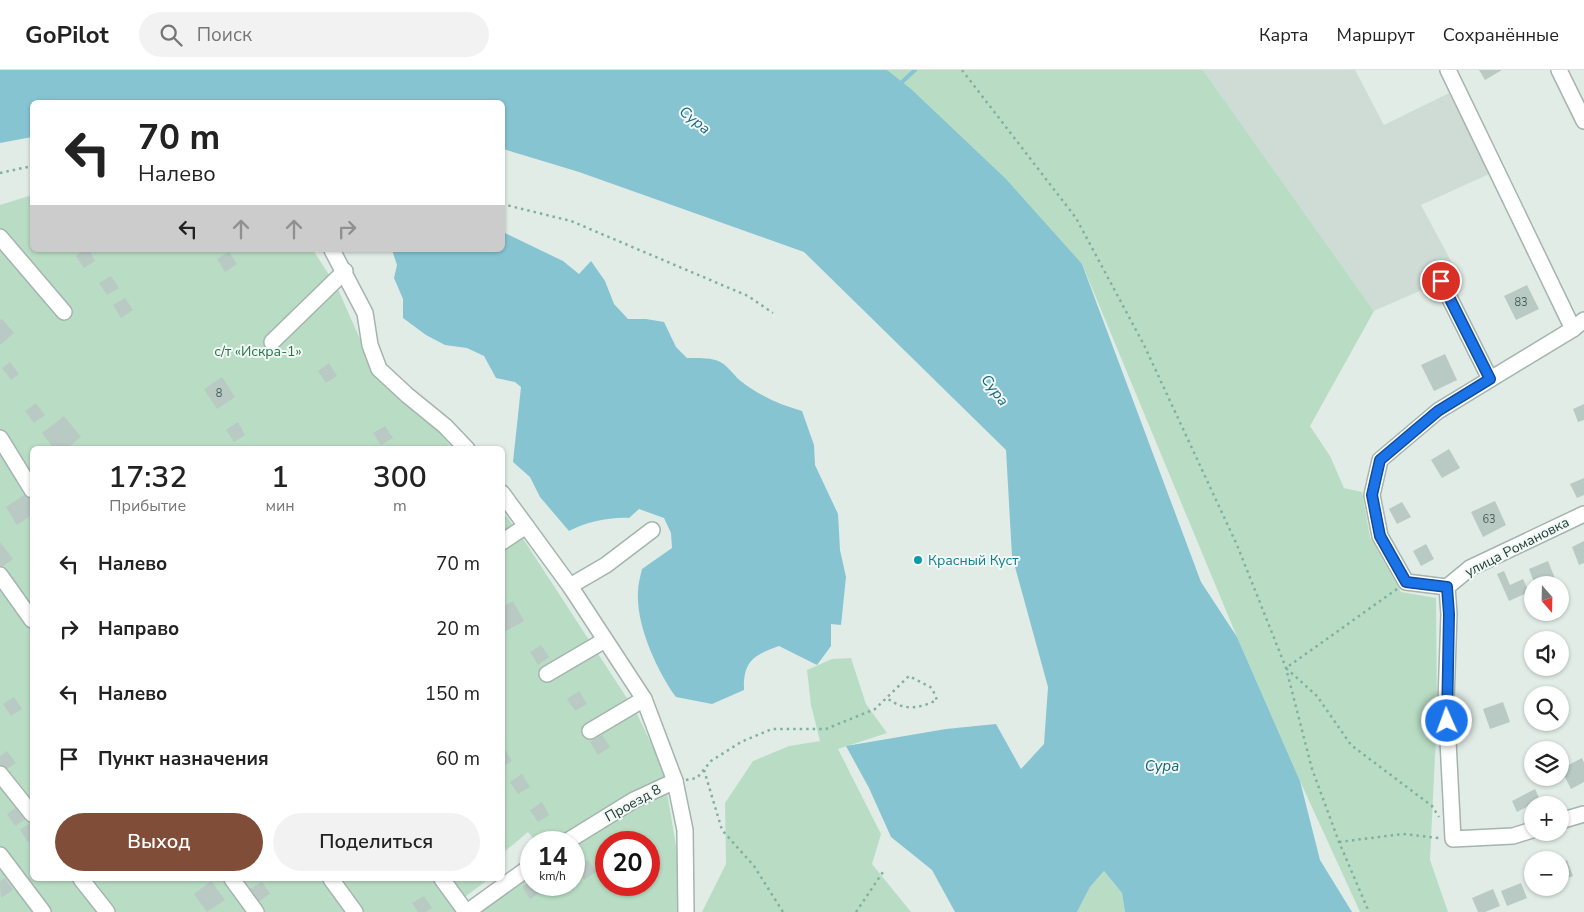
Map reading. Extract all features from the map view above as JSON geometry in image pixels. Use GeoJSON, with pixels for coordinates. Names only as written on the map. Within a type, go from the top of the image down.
{"type":"FeatureCollection","features":[{"type":"Feature","properties":{"kind":"street"},"geometry":{"type":"LineString","coordinates":[[1448,70],[1578,325],[1438,411],[1380,460],[1372,495],[1380,536],[1406,582],[1449,584],[1446,701],[1453,839],[1513,836],[1524,833]]}},
{"type":"Feature","properties":{"kind":"street"},"geometry":{"type":"LineString","coordinates":[[1559,70],[1584,121]]}},
{"type":"Feature","properties":{"kind":"street"},"geometry":{"type":"LineString","coordinates":[[0,238],[64,312]]}},
{"type":"Feature","properties":{"kind":"street"},"geometry":{"type":"LineString","coordinates":[[333,252],[345,271],[365,313],[370,345],[379,368],[406,395],[445,426],[464,446]]}},
{"type":"Feature","properties":{"kind":"street"},"geometry":{"type":"LineString","coordinates":[[272,342],[345,271]]}},
{"type":"Feature","properties":{"kind":"street"},"geometry":{"type":"LineString","coordinates":[[1441,281],[1490,379]]}},
{"type":"Feature","properties":{"kind":"street"},"geometry":{"type":"LineString","coordinates":[[0,438],[30,487]]}},
{"type":"Feature","properties":{"kind":"street"},"geometry":{"type":"LineString","coordinates":[[505,497],[570,586],[644,700],[675,781],[686,830],[686,912]]}},
{"type":"Feature","properties":{"kind":"street","name":"улица Романовка"},"geometry":{"type":"LineString","coordinates":[[1449,584],[1470,568],[1584,514]]}},
{"type":"Feature","properties":{"kind":"street"},"geometry":{"type":"LineString","coordinates":[[505,540],[526,526]]}},
{"type":"Feature","properties":{"kind":"street"},"geometry":{"type":"LineString","coordinates":[[570,586],[606,566],[652,530]]}},
{"type":"Feature","properties":{"kind":"street"},"geometry":{"type":"LineString","coordinates":[[0,575],[30,617]]}},
{"type":"Feature","properties":{"kind":"street"},"geometry":{"type":"LineString","coordinates":[[547,674],[605,640]]}},
{"type":"Feature","properties":{"kind":"street"},"geometry":{"type":"LineString","coordinates":[[590,731],[644,700]]}},
{"type":"Feature","properties":{"kind":"street"},"geometry":{"type":"LineString","coordinates":[[0,774],[30,812]]}},
{"type":"Feature","properties":{"kind":"street","name":"Проезд 8"},"geometry":{"type":"LineString","coordinates":[[584,831],[634,800],[675,781]]}},
{"type":"Feature","properties":{"kind":"street"},"geometry":{"type":"LineString","coordinates":[[1569,818],[1584,814]]}},
{"type":"Feature","properties":{"kind":"street"},"geometry":{"type":"LineString","coordinates":[[0,855],[43,912]]}},
{"type":"Feature","properties":{"kind":"street"},"geometry":{"type":"LineString","coordinates":[[443,881],[466,912],[520,874]]}},
{"type":"Feature","properties":{"kind":"street"},"geometry":{"type":"LineString","coordinates":[[84,881],[107,912]]}},
{"type":"Feature","properties":{"kind":"street"},"geometry":{"type":"LineString","coordinates":[[233,881],[256,912]]}},
{"type":"Feature","properties":{"kind":"street"},"geometry":{"type":"LineString","coordinates":[[332,881],[355,912]]}},
{"type":"Feature","properties":{"kind":"path"},"geometry":{"type":"LineString","coordinates":[[962,70],[1081,226],[1144,345],[1233,536],[1286,668],[1312,769],[1339,842],[1369,912]]}},
{"type":"Feature","properties":{"kind":"path"},"geometry":{"type":"LineString","coordinates":[[0,173],[30,166]]}},
{"type":"Feature","properties":{"kind":"path"},"geometry":{"type":"LineString","coordinates":[[505,205],[571,221],[748,296],[773,312]]}},
{"type":"Feature","properties":{"kind":"path"},"geometry":{"type":"LineString","coordinates":[[1286,668],[1406,582]]}},
{"type":"Feature","properties":{"kind":"path"},"geometry":{"type":"LineString","coordinates":[[1286,668],[1317,696],[1352,745],[1432,806],[1453,839]]}},
{"type":"Feature","properties":{"kind":"path"},"geometry":{"type":"LineString","coordinates":[[675,781],[697,778],[711,761],[740,742],[772,728],[826,729],[875,709],[909,676],[932,688],[937,700],[921,708],[899,707],[887,698]]}},
{"type":"Feature","properties":{"kind":"path"},"geometry":{"type":"LineString","coordinates":[[704,770],[722,830],[754,866],[783,912]]}},
{"type":"Feature","properties":{"kind":"path"},"geometry":{"type":"LineString","coordinates":[[1339,842],[1403,834],[1453,839]]}},
{"type":"Feature","properties":{"kind":"path"},"geometry":{"type":"LineString","coordinates":[[856,912],[886,869]]}},
{"type":"Feature","properties":{"kind":"shaded area"},"geometry":{"type":"Polygon","coordinates":[[[1203,70],[1355,70],[1384,125],[1449,93],[1489,174],[1421,205],[1458,274],[1374,311],[1203,70]]]}},
{"type":"Feature","properties":{"kind":"green space"},"geometry":{"type":"Polygon","coordinates":[[[886,70],[1203,70],[1374,311],[1310,426],[1330,456],[1344,488],[1362,492],[1370,537],[1401,592],[1436,598],[1437,715],[1430,860],[1448,912],[1360,912],[1237,637],[1082,264],[886,70]]]}},
{"type":"Feature","properties":{"kind":"green space","name":"с/т «Искра-1»"},"geometry":{"type":"Polygon","coordinates":[[[30,196],[30,252],[314,252],[337,287],[374,371],[437,429],[451,446],[30,446],[30,881],[438,881],[457,912],[0,912],[0,205],[30,196]]]}},
{"type":"Feature","properties":{"kind":"green space"},"geometry":{"type":"Polygon","coordinates":[[[505,515],[520,534],[636,712],[663,768],[678,858],[678,912],[474,912],[520,879],[520,896],[585,896],[585,831],[520,831],[520,839],[505,851],[505,515]]]}},
{"type":"Feature","properties":{"kind":"green space"},"geometry":{"type":"Polygon","coordinates":[[[851,658],[866,704],[887,733],[838,749],[881,834],[872,864],[911,912],[702,912],[726,864],[725,803],[753,761],[789,746],[820,741],[811,705],[807,670],[832,659],[851,658]]]}},
{"type":"Feature","properties":{"kind":"green space"},"geometry":{"type":"Polygon","coordinates":[[[1104,871],[1122,893],[1125,912],[1077,912],[1090,887],[1104,871]]]}},
{"type":"Feature","properties":{"kind":"green space"},"geometry":{"type":"Polygon","coordinates":[[[449,881],[486,881],[462,899],[449,881]]]}},
{"type":"Feature","properties":{"kind":"water","name":"Сура"},"geometry":{"type":"Polygon","coordinates":[[[0,70],[887,70],[911,89],[1006,179],[1082,264],[1201,582],[1237,637],[1300,781],[1320,860],[1352,912],[1125,912],[1122,893],[1104,871],[1090,887],[1077,912],[955,912],[932,870],[891,837],[869,788],[846,746],[946,729],[996,724],[1021,769],[1044,744],[1048,687],[1012,556],[1006,450],[804,252],[579,172],[505,150],[505,100],[30,100],[30,137],[0,143],[0,70]]]}},
{"type":"Feature","properties":{"kind":"water"},"geometry":{"type":"Polygon","coordinates":[[[505,233],[563,261],[579,274],[591,261],[605,281],[614,304],[628,319],[664,322],[676,347],[687,358],[705,358],[718,361],[728,367],[739,380],[756,392],[802,411],[814,445],[815,465],[838,514],[840,550],[846,577],[841,625],[831,624],[831,646],[817,665],[779,646],[756,656],[751,661],[745,673],[744,690],[712,704],[676,697],[649,647],[640,619],[638,605],[638,587],[642,569],[672,548],[671,533],[664,518],[639,509],[629,518],[598,521],[569,531],[540,497],[530,477],[513,462],[521,387],[515,382],[496,378],[484,356],[467,348],[445,345],[426,335],[403,318],[403,299],[394,278],[397,265],[393,252],[505,252],[505,233]]]}},
{"type":"Feature","properties":{"kind":"building"},"geometry":{"type":"Polygon","coordinates":[[[1479,70],[1502,70],[1485,80],[1479,70]]]}},
{"type":"Feature","properties":{"kind":"building"},"geometry":{"type":"Polygon","coordinates":[[[81,252],[90,252],[95,261],[84,268],[76,256],[81,252]]]}},
{"type":"Feature","properties":{"kind":"building"},"geometry":{"type":"Polygon","coordinates":[[[229,252],[237,264],[225,272],[217,259],[229,252]]]}},
{"type":"Feature","properties":{"kind":"building"},"geometry":{"type":"Polygon","coordinates":[[[111,276],[119,288],[107,295],[99,283],[111,276]]]}},
{"type":"Feature","properties":{"kind":"building"},"geometry":{"type":"Polygon","coordinates":[[[1527,285],[1539,309],[1516,320],[1504,296],[1527,285]]]}},
{"type":"Feature","properties":{"kind":"building"},"geometry":{"type":"Polygon","coordinates":[[[125,298],[133,310],[121,318],[113,305],[125,298]]]}},
{"type":"Feature","properties":{"kind":"building"},"geometry":{"type":"Polygon","coordinates":[[[2,319],[14,333],[0,345],[0,320],[2,319]]]}},
{"type":"Feature","properties":{"kind":"building"},"geometry":{"type":"Polygon","coordinates":[[[1445,354],[1457,380],[1434,391],[1421,365],[1445,354]]]}},
{"type":"Feature","properties":{"kind":"building"},"geometry":{"type":"Polygon","coordinates":[[[10,362],[19,374],[11,380],[2,368],[10,362]]]}},
{"type":"Feature","properties":{"kind":"building"},"geometry":{"type":"Polygon","coordinates":[[[329,363],[337,376],[326,383],[318,371],[329,363]]]}},
{"type":"Feature","properties":{"kind":"building"},"geometry":{"type":"Polygon","coordinates":[[[222,377],[235,397],[217,409],[204,389],[222,377]]]}},
{"type":"Feature","properties":{"kind":"building"},"geometry":{"type":"Polygon","coordinates":[[[36,403],[45,415],[34,423],[25,411],[36,403]]]}},
{"type":"Feature","properties":{"kind":"building"},"geometry":{"type":"Polygon","coordinates":[[[1584,404],[1584,420],[1578,422],[1573,409],[1584,404]]]}},
{"type":"Feature","properties":{"kind":"building"},"geometry":{"type":"Polygon","coordinates":[[[64,416],[81,437],[70,446],[52,446],[42,433],[64,416]]]}},
{"type":"Feature","properties":{"kind":"building"},"geometry":{"type":"Polygon","coordinates":[[[238,422],[245,435],[234,442],[226,430],[238,422]]]}},
{"type":"Feature","properties":{"kind":"building"},"geometry":{"type":"Polygon","coordinates":[[[385,426],[393,438],[381,445],[373,433],[385,426]]]}},
{"type":"Feature","properties":{"kind":"building"},"geometry":{"type":"Polygon","coordinates":[[[1449,449],[1460,468],[1442,478],[1431,460],[1449,449]]]}},
{"type":"Feature","properties":{"kind":"building"},"geometry":{"type":"Polygon","coordinates":[[[1584,478],[1584,495],[1577,498],[1570,484],[1584,478]]]}},
{"type":"Feature","properties":{"kind":"building"},"geometry":{"type":"Polygon","coordinates":[[[27,493],[30,498],[30,516],[17,525],[6,507],[27,493]]]}},
{"type":"Feature","properties":{"kind":"building"},"geometry":{"type":"Polygon","coordinates":[[[1495,501],[1506,525],[1483,537],[1471,512],[1495,501]]]}},
{"type":"Feature","properties":{"kind":"building"},"geometry":{"type":"Polygon","coordinates":[[[1402,502],[1411,517],[1397,524],[1389,509],[1402,502]]]}},
{"type":"Feature","properties":{"kind":"building"},"geometry":{"type":"Polygon","coordinates":[[[1584,541],[1584,563],[1579,565],[1572,547],[1584,541]]]}},
{"type":"Feature","properties":{"kind":"building"},"geometry":{"type":"Polygon","coordinates":[[[0,542],[13,559],[2,567],[0,565],[0,542]]]}},
{"type":"Feature","properties":{"kind":"building"},"geometry":{"type":"Polygon","coordinates":[[[1426,544],[1434,559],[1421,566],[1413,551],[1426,544]]]}},
{"type":"Feature","properties":{"kind":"building"},"geometry":{"type":"Polygon","coordinates":[[[1548,561],[1554,576],[1532,576],[1529,569],[1548,561]]]}},
{"type":"Feature","properties":{"kind":"building"},"geometry":{"type":"Polygon","coordinates":[[[1504,571],[1510,585],[1523,579],[1524,594],[1509,601],[1497,574],[1504,571]]]}},
{"type":"Feature","properties":{"kind":"building"},"geometry":{"type":"Polygon","coordinates":[[[513,601],[524,621],[505,631],[505,605],[513,601]]]}},
{"type":"Feature","properties":{"kind":"building"},"geometry":{"type":"Polygon","coordinates":[[[541,645],[549,657],[538,665],[530,652],[541,645]]]}},
{"type":"Feature","properties":{"kind":"building"},"geometry":{"type":"Polygon","coordinates":[[[579,691],[587,704],[575,711],[567,699],[579,691]]]}},
{"type":"Feature","properties":{"kind":"building"},"geometry":{"type":"Polygon","coordinates":[[[14,697],[22,709],[11,716],[3,704],[14,697]]]}},
{"type":"Feature","properties":{"kind":"building"},"geometry":{"type":"Polygon","coordinates":[[[1503,702],[1510,722],[1490,729],[1483,709],[1503,702]]]}},
{"type":"Feature","properties":{"kind":"building"},"geometry":{"type":"Polygon","coordinates":[[[602,735],[610,747],[598,755],[590,742],[602,735]]]}},
{"type":"Feature","properties":{"kind":"building"},"geometry":{"type":"Polygon","coordinates":[[[505,750],[512,761],[505,765],[505,750]]]}},
{"type":"Feature","properties":{"kind":"building"},"geometry":{"type":"Polygon","coordinates":[[[7,751],[16,763],[4,771],[0,765],[0,756],[7,751]]]}},
{"type":"Feature","properties":{"kind":"building"},"geometry":{"type":"Polygon","coordinates":[[[1582,758],[1584,763],[1584,782],[1571,789],[1569,785],[1569,765],[1582,758]]]}},
{"type":"Feature","properties":{"kind":"building"},"geometry":{"type":"Polygon","coordinates":[[[522,774],[530,787],[518,794],[510,782],[522,774]]]}},
{"type":"Feature","properties":{"kind":"building"},"geometry":{"type":"Polygon","coordinates":[[[1535,789],[1538,796],[1524,796],[1524,808],[1517,812],[1512,801],[1535,789]]]}},
{"type":"Feature","properties":{"kind":"building"},"geometry":{"type":"Polygon","coordinates":[[[542,802],[549,815],[538,822],[530,810],[542,802]]]}},
{"type":"Feature","properties":{"kind":"building"},"geometry":{"type":"Polygon","coordinates":[[[18,806],[27,818],[15,826],[7,814],[18,806]]]}},
{"type":"Feature","properties":{"kind":"building"},"geometry":{"type":"Polygon","coordinates":[[[30,823],[30,840],[28,842],[20,830],[30,823]]]}},
{"type":"Feature","properties":{"kind":"building"},"geometry":{"type":"Polygon","coordinates":[[[588,860],[595,873],[585,879],[585,862],[588,860]]]}},
{"type":"Feature","properties":{"kind":"building"},"geometry":{"type":"Polygon","coordinates":[[[1569,865],[1573,876],[1569,878],[1569,865]]]}},
{"type":"Feature","properties":{"kind":"building"},"geometry":{"type":"Polygon","coordinates":[[[5,878],[13,890],[1,898],[0,881],[5,878]]]}},
{"type":"Feature","properties":{"kind":"building"},"geometry":{"type":"Polygon","coordinates":[[[211,881],[225,900],[207,912],[194,894],[211,881]]]}},
{"type":"Feature","properties":{"kind":"building"},"geometry":{"type":"Polygon","coordinates":[[[262,882],[270,894],[258,902],[250,889],[262,882]]]}},
{"type":"Feature","properties":{"kind":"building"},"geometry":{"type":"Polygon","coordinates":[[[1521,883],[1524,896],[1527,898],[1507,906],[1501,891],[1521,883]]]}},
{"type":"Feature","properties":{"kind":"building"},"geometry":{"type":"Polygon","coordinates":[[[1493,889],[1500,906],[1485,912],[1478,912],[1472,898],[1493,889]]]}},
{"type":"Feature","properties":{"kind":"building"},"geometry":{"type":"Polygon","coordinates":[[[424,896],[432,908],[426,912],[418,912],[412,903],[424,896]]]}},
{"type":"Feature","properties":{"kind":"waterway"},"geometry":{"type":"LineString","coordinates":[[902,82],[915,70]]}},
{"type":"Feature","properties":{"kind":"place","name":"Красный Куст"},"geometry":{"type":"Point","coordinates":[918,560]}},
{"type":"Feature","properties":{"kind":"route"},"geometry":{"type":"LineString","coordinates":[[1441,281],[1490,379],[1438,411],[1380,460],[1372,495],[1380,536],[1406,582],[1415,585],[1447,587],[1449,614],[1447,721]]}}]}
